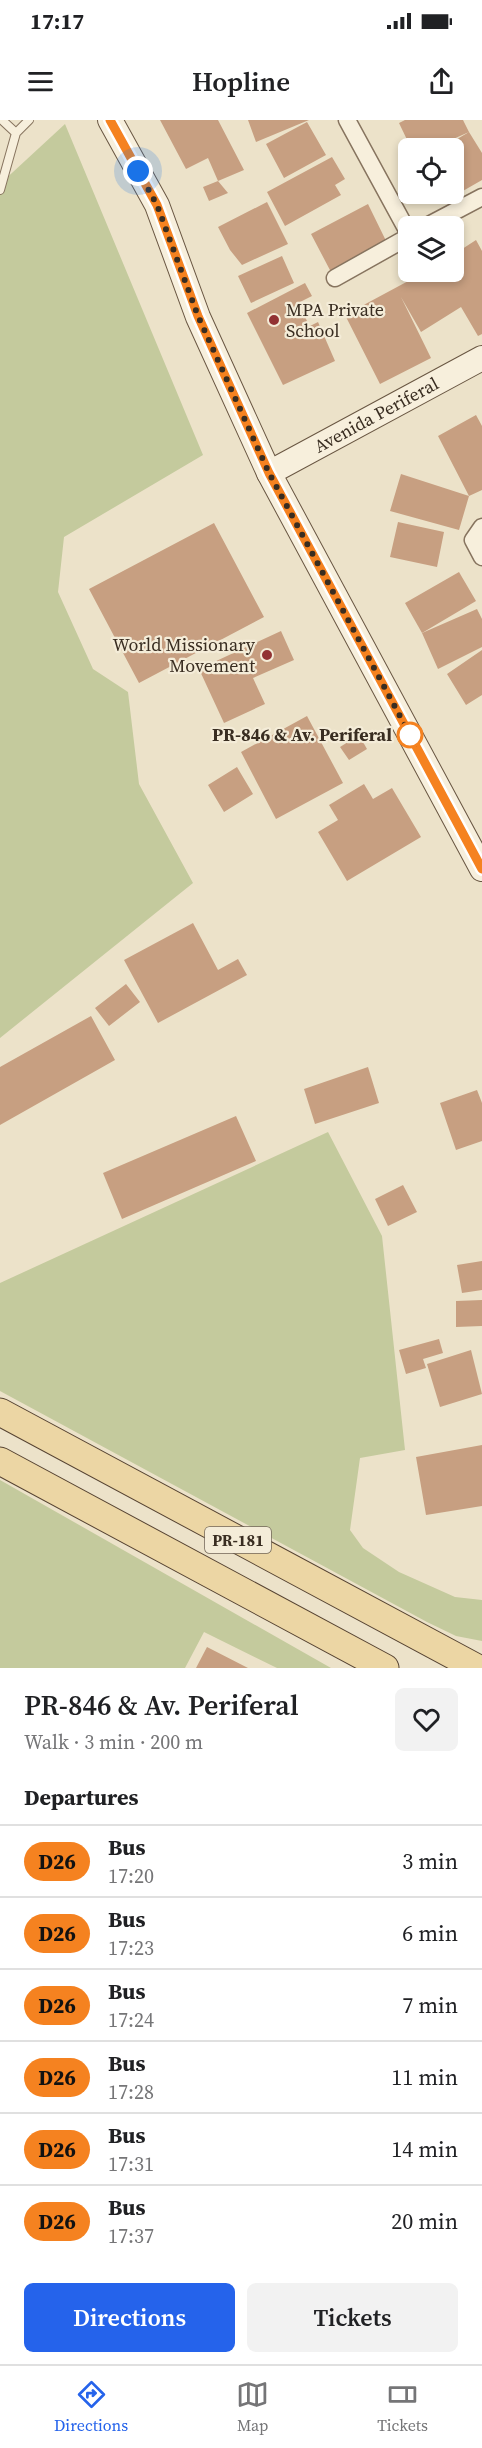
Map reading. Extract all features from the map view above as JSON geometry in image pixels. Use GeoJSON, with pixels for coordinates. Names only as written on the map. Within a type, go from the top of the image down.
{"type":"FeatureCollection","features":[{"type":"Feature","properties":{"kind":"main road","name":"PR-181"},"geometry":{"type":"LineString","coordinates":[[0,1412],[474,1662]]}},
{"type":"Feature","properties":{"kind":"main road","name":"PR-181"},"geometry":{"type":"LineString","coordinates":[[0,1461],[385,1668]]}},
{"type":"Feature","properties":{"kind":"street"},"geometry":{"type":"LineString","coordinates":[[110,120],[157,205],[198,316],[269,473],[482,869]]}},
{"type":"Feature","properties":{"kind":"street"},"geometry":{"type":"LineString","coordinates":[[348,120],[399,216]]}},
{"type":"Feature","properties":{"kind":"street"},"geometry":{"type":"LineString","coordinates":[[446,216],[482,197]]}},
{"type":"Feature","properties":{"kind":"street"},"geometry":{"type":"LineString","coordinates":[[335,278],[398,243]]}},
{"type":"Feature","properties":{"kind":"street","name":"Avenida Periferal"},"geometry":{"type":"LineString","coordinates":[[269,473],[482,358]]}},
{"type":"Feature","properties":{"kind":"street"},"geometry":{"type":"LineString","coordinates":[[482,527],[473,540],[482,557]]}},
{"type":"Feature","properties":{"kind":"lane"},"geometry":{"type":"LineString","coordinates":[[2,120],[16,134]]}},
{"type":"Feature","properties":{"kind":"lane"},"geometry":{"type":"LineString","coordinates":[[0,190],[2,173],[16,134],[29,120]]}},
{"type":"Feature","properties":{"kind":"green space"},"geometry":{"type":"Polygon","coordinates":[[[65,124],[203,455],[64,537],[58,592],[93,669],[128,692],[139,784],[193,883],[0,1038],[0,184],[65,124]]]}},
{"type":"Feature","properties":{"kind":"green space"},"geometry":{"type":"Polygon","coordinates":[[[328,1132],[382,1236],[405,1450],[360,1458],[350,1530],[363,1548],[399,1572],[455,1597],[482,1600],[482,1641],[456,1636],[427,1622],[0,1391],[0,1283],[328,1132]]]}},
{"type":"Feature","properties":{"kind":"green space"},"geometry":{"type":"Polygon","coordinates":[[[0,1480],[331,1668],[277,1668],[204,1632],[185,1668],[0,1668],[0,1480]]]}},
{"type":"Feature","properties":{"kind":"building"},"geometry":{"type":"Polygon","coordinates":[[[160,120],[218,120],[244,170],[218,181],[208,158],[186,169],[160,120]]]}},
{"type":"Feature","properties":{"kind":"building"},"geometry":{"type":"Polygon","coordinates":[[[248,120],[309,120],[256,142],[248,120]]]}},
{"type":"Feature","properties":{"kind":"building"},"geometry":{"type":"Polygon","coordinates":[[[405,120],[463,120],[469,132],[456,138],[406,138],[399,123],[405,120]]]}},
{"type":"Feature","properties":{"kind":"building"},"geometry":{"type":"Polygon","coordinates":[[[307,122],[326,155],[284,178],[266,144],[307,122]]]}},
{"type":"Feature","properties":{"kind":"building"},"geometry":{"type":"Polygon","coordinates":[[[469,132],[482,153],[482,180],[464,190],[464,138],[459,138],[469,132]]]}},
{"type":"Feature","properties":{"kind":"building"},"geometry":{"type":"Polygon","coordinates":[[[332,157],[345,179],[335,185],[341,195],[285,226],[267,192],[332,157]]]}},
{"type":"Feature","properties":{"kind":"building"},"geometry":{"type":"Polygon","coordinates":[[[218,181],[228,193],[209,201],[203,187],[218,181]]]}},
{"type":"Feature","properties":{"kind":"building"},"geometry":{"type":"Polygon","coordinates":[[[267,202],[288,244],[242,265],[230,250],[218,227],[267,202]]]}},
{"type":"Feature","properties":{"kind":"building"},"geometry":{"type":"Polygon","coordinates":[[[368,204],[389,247],[331,272],[311,234],[368,204]]]}},
{"type":"Feature","properties":{"kind":"building"},"geometry":{"type":"Polygon","coordinates":[[[476,240],[482,251],[482,334],[478,336],[461,307],[421,332],[401,297],[431,358],[380,384],[345,315],[406,282],[464,282],[464,248],[476,240]]]}},
{"type":"Feature","properties":{"kind":"building"},"geometry":{"type":"Polygon","coordinates":[[[282,256],[294,283],[251,303],[238,276],[282,256]]]}},
{"type":"Feature","properties":{"kind":"building"},"geometry":{"type":"Polygon","coordinates":[[[305,283],[312,296],[298,303],[309,325],[288,337],[318,322],[335,361],[283,385],[247,313],[305,283]]]}},
{"type":"Feature","properties":{"kind":"building"},"geometry":{"type":"Polygon","coordinates":[[[476,415],[482,426],[482,490],[469,496],[438,436],[476,415]]]}},
{"type":"Feature","properties":{"kind":"building"},"geometry":{"type":"Polygon","coordinates":[[[401,474],[469,496],[459,530],[390,511],[401,474]]]}},
{"type":"Feature","properties":{"kind":"building"},"geometry":{"type":"Polygon","coordinates":[[[398,522],[444,532],[437,567],[390,557],[398,522]]]}},
{"type":"Feature","properties":{"kind":"building"},"geometry":{"type":"Polygon","coordinates":[[[214,523],[264,617],[139,683],[89,589],[214,523]]]}},
{"type":"Feature","properties":{"kind":"building"},"geometry":{"type":"Polygon","coordinates":[[[459,572],[476,601],[422,633],[405,603],[459,572]]]}},
{"type":"Feature","properties":{"kind":"building"},"geometry":{"type":"Polygon","coordinates":[[[477,609],[482,619],[482,647],[438,669],[422,633],[477,609]]]}},
{"type":"Feature","properties":{"kind":"building"},"geometry":{"type":"Polygon","coordinates":[[[281,631],[294,660],[253,678],[265,704],[224,723],[199,669],[281,631]]]}},
{"type":"Feature","properties":{"kind":"building"},"geometry":{"type":"Polygon","coordinates":[[[482,650],[482,695],[466,705],[447,674],[482,650]]]}},
{"type":"Feature","properties":{"kind":"building"},"geometry":{"type":"Polygon","coordinates":[[[307,716],[343,783],[276,819],[241,752],[307,716]]]}},
{"type":"Feature","properties":{"kind":"building"},"geometry":{"type":"Polygon","coordinates":[[[359,735],[367,749],[349,760],[340,747],[359,735]]]}},
{"type":"Feature","properties":{"kind":"building"},"geometry":{"type":"Polygon","coordinates":[[[237,767],[253,794],[224,812],[208,785],[237,767]]]}},
{"type":"Feature","properties":{"kind":"building"},"geometry":{"type":"Polygon","coordinates":[[[364,784],[373,799],[392,788],[421,837],[347,881],[318,832],[338,820],[329,805],[364,784]]]}},
{"type":"Feature","properties":{"kind":"building"},"geometry":{"type":"Polygon","coordinates":[[[193,923],[218,970],[238,959],[247,975],[158,1023],[124,960],[193,923]]]}},
{"type":"Feature","properties":{"kind":"building"},"geometry":{"type":"Polygon","coordinates":[[[126,984],[140,1002],[109,1026],[95,1008],[126,984]]]}},
{"type":"Feature","properties":{"kind":"building"},"geometry":{"type":"Polygon","coordinates":[[[91,1016],[115,1060],[0,1125],[0,1067],[91,1016]]]}},
{"type":"Feature","properties":{"kind":"building"},"geometry":{"type":"Polygon","coordinates":[[[368,1067],[379,1103],[315,1124],[304,1089],[368,1067]]]}},
{"type":"Feature","properties":{"kind":"building"},"geometry":{"type":"Polygon","coordinates":[[[477,1090],[482,1103],[482,1141],[456,1150],[440,1103],[477,1090]]]}},
{"type":"Feature","properties":{"kind":"building"},"geometry":{"type":"Polygon","coordinates":[[[236,1116],[256,1161],[122,1219],[103,1173],[236,1116]]]}},
{"type":"Feature","properties":{"kind":"building"},"geometry":{"type":"Polygon","coordinates":[[[403,1185],[417,1212],[388,1226],[375,1199],[403,1185]]]}},
{"type":"Feature","properties":{"kind":"building"},"geometry":{"type":"Polygon","coordinates":[[[482,1261],[482,1290],[462,1293],[457,1265],[482,1261]]]}},
{"type":"Feature","properties":{"kind":"building"},"geometry":{"type":"Polygon","coordinates":[[[482,1300],[482,1326],[456,1327],[456,1301],[482,1300]]]}},
{"type":"Feature","properties":{"kind":"building"},"geometry":{"type":"Polygon","coordinates":[[[439,1339],[443,1353],[423,1359],[426,1368],[406,1374],[399,1350],[439,1339]]]}},
{"type":"Feature","properties":{"kind":"building"},"geometry":{"type":"Polygon","coordinates":[[[471,1350],[482,1394],[440,1407],[427,1364],[471,1350]]]}},
{"type":"Feature","properties":{"kind":"building"},"geometry":{"type":"Polygon","coordinates":[[[482,1445],[482,1506],[426,1515],[416,1457],[482,1445]]]}},
{"type":"Feature","properties":{"kind":"building"},"geometry":{"type":"Polygon","coordinates":[[[207,1647],[248,1668],[196,1668],[207,1647]]]}},
{"type":"Feature","properties":{"kind":"bus line","name":"D26"},"geometry":{"type":"LineString","coordinates":[[110,120],[157,205],[198,316],[269,473],[482,869]]}},
{"type":"Feature","properties":{"kind":"place","name":"MPA Private School"},"geometry":{"type":"Point","coordinates":[274,320]}},
{"type":"Feature","properties":{"kind":"place","name":"World Missionary Movement"},"geometry":{"type":"Point","coordinates":[267,655]}},
{"type":"Feature","properties":{"kind":"place","name":"PR-846 & Av. Periferal"},"geometry":{"type":"Point","coordinates":[410,735]}},
{"type":"Feature","properties":{"kind":"route"},"geometry":{"type":"LineString","coordinates":[[138,171],[157,205],[198,316],[269,473],[415,744],[410,735]]}}]}
